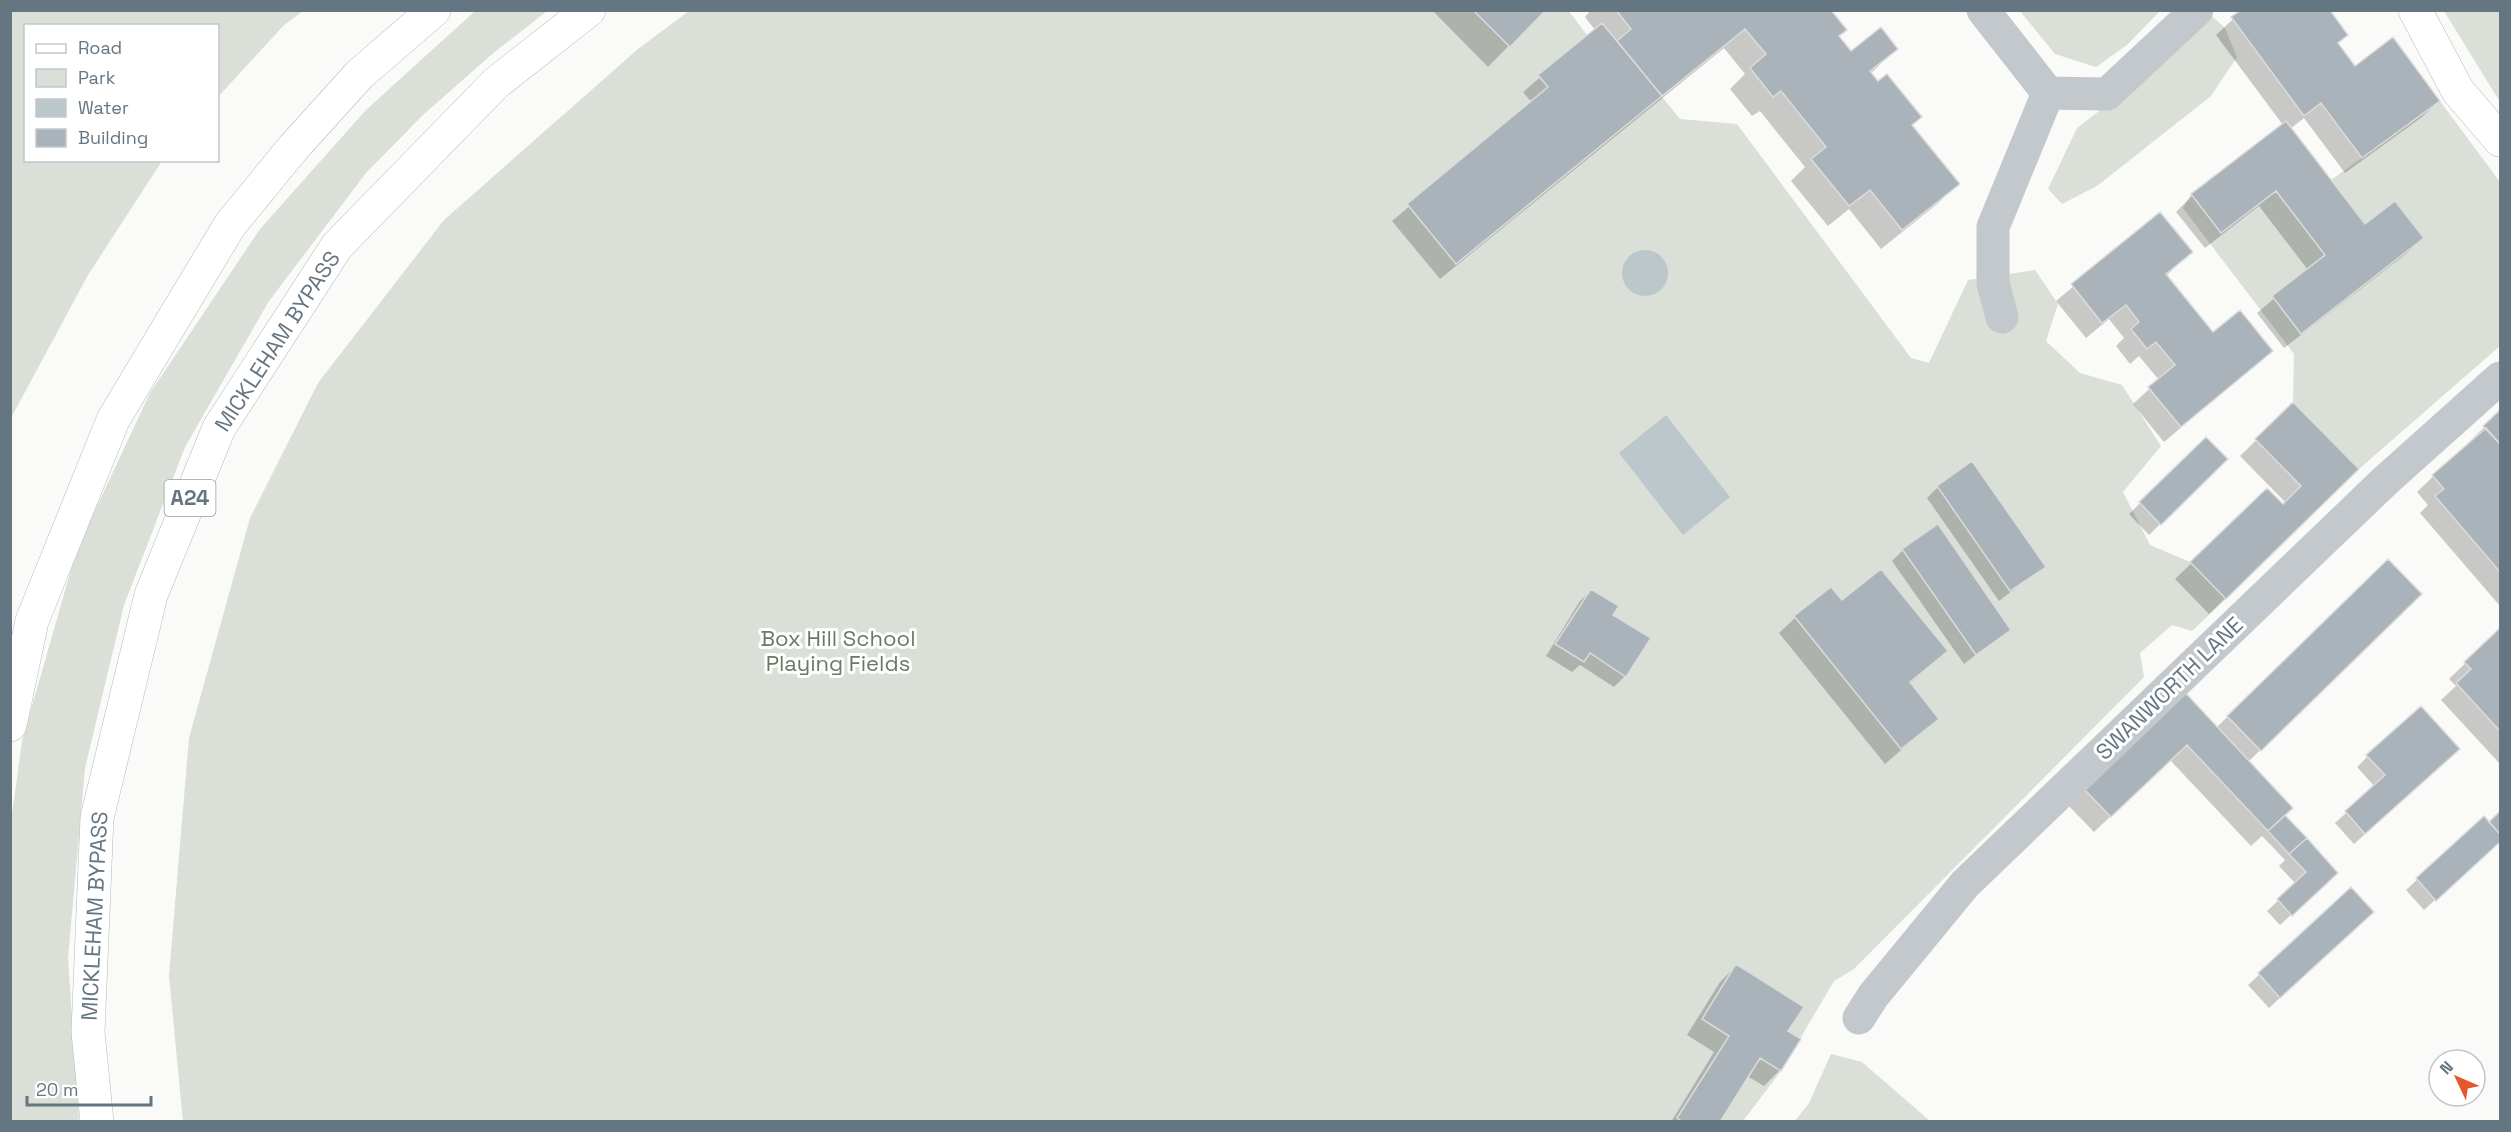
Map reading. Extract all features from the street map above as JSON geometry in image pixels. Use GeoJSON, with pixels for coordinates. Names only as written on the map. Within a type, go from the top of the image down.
{"type":"FeatureCollection","features":[{"type":"Feature","properties":{"kind":"main road"},"geometry":{"type":"LineString","coordinates":[[10,725],[32,621],[113,420],[153,352],[230,225],[286,157],[359,75],[434,10]]}},
{"type":"Feature","properties":{"kind":"main road","name":"MICKLEHAM BYPASS"},"geometry":{"type":"LineString","coordinates":[[97,1122],[88,1032],[97,818],[151,595],[219,428],[337,246],[496,83],[589,10]]}},
{"type":"Feature","properties":{"kind":"main road"},"geometry":{"type":"LineString","coordinates":[[2415,10],[2458,91],[2500,140]]}},
{"type":"Feature","properties":{"kind":"lane"},"geometry":{"type":"LineString","coordinates":[[1983,10],[2048,93]]}},
{"type":"Feature","properties":{"kind":"lane"},"geometry":{"type":"LineString","coordinates":[[2048,93],[2107,94],[2197,10]]}},
{"type":"Feature","properties":{"kind":"lane"},"geometry":{"type":"LineString","coordinates":[[2002,316],[1993,283],[1993,227],[2048,93]]}},
{"type":"Feature","properties":{"kind":"lane","name":"SWANWORTH LANE"},"geometry":{"type":"LineString","coordinates":[[1859,1018],[1873,996],[1965,884],[2385,481],[2500,378]]}},
{"type":"Feature","properties":{"kind":"green space","name":"Box Hill School Playing Fields"},"geometry":{"type":"Polygon","coordinates":[[[1568,10],[1587,35],[1602,23],[1680,119],[1737,124],[1911,358],[1929,363],[1968,280],[2035,270],[2058,304],[2046,341],[2080,373],[2122,385],[2161,446],[2123,492],[2150,545],[2190,562],[2226,599],[2192,631],[2172,625],[2140,653],[2144,677],[1854,969],[1834,981],[1781,1071],[1743,1121],[183,1122],[169,976],[189,738],[250,518],[318,383],[444,220],[638,49],[689,11],[1568,10]]]}},
{"type":"Feature","properties":{"kind":"green space"},"geometry":{"type":"Polygon","coordinates":[[[10,11],[303,11],[283,26],[219,96],[219,24],[24,24],[24,162],[161,162],[88,275],[11,418],[10,11]]]}},
{"type":"Feature","properties":{"kind":"green space"},"geometry":{"type":"Polygon","coordinates":[[[475,11],[547,11],[491,55],[423,115],[366,173],[269,301],[185,447],[124,605],[85,768],[68,958],[79,1121],[11,1122],[10,829],[22,741],[77,549],[150,393],[260,229],[366,110],[475,11]]]}},
{"type":"Feature","properties":{"kind":"green space"},"geometry":{"type":"Polygon","coordinates":[[[2020,11],[2160,11],[2127,45],[2096,67],[2055,54],[2020,11]]]}},
{"type":"Feature","properties":{"kind":"green space"},"geometry":{"type":"Polygon","coordinates":[[[2206,11],[2225,28],[2237,57],[2211,96],[2097,186],[2062,204],[2048,189],[2077,128],[2133,85],[2206,11]]]}},
{"type":"Feature","properties":{"kind":"green space"},"geometry":{"type":"Polygon","coordinates":[[[2444,11],[2500,11],[2500,102],[2444,11]]]}},
{"type":"Feature","properties":{"kind":"green space"},"geometry":{"type":"Polygon","coordinates":[[[2440,101],[2500,182],[2500,346],[2359,469],[2293,402],[2294,354],[2183,208],[2191,194],[2286,121],[2331,180],[2440,101]]]}},
{"type":"Feature","properties":{"kind":"green space"},"geometry":{"type":"Polygon","coordinates":[[[1831,1054],[1862,1062],[1930,1121],[1795,1121],[1809,1103],[1831,1054]]]}},
{"type":"Feature","properties":{"kind":"water"},"geometry":{"type":"Polygon","coordinates":[[[1645,250],[1661,257],[1668,273],[1661,289],[1645,296],[1629,289],[1622,273],[1629,257],[1645,250]]]}},
{"type":"Feature","properties":{"kind":"water"},"geometry":{"type":"Polygon","coordinates":[[[1666,415],[1730,497],[1683,535],[1619,453],[1666,415]]]}},
{"type":"Feature","properties":{"kind":"building"},"geometry":{"type":"Polygon","coordinates":[[[1473,10],[1546,10],[1510,47],[1473,10]]]}},
{"type":"Feature","properties":{"kind":"building"},"geometry":{"type":"Polygon","coordinates":[[[1616,10],[1831,10],[1847,30],[1839,36],[1851,51],[1881,27],[1898,49],[1870,71],[1878,81],[1887,74],[1922,117],[1912,125],[1960,184],[1902,230],[1870,190],[1849,206],[1811,159],[1826,147],[1781,91],[1773,97],[1750,68],[1766,54],[1745,29],[1662,96],[1617,41],[1631,29],[1616,10]]]}},
{"type":"Feature","properties":{"kind":"building"},"geometry":{"type":"Polygon","coordinates":[[[2241,10],[2330,10],[2348,35],[2338,43],[2355,66],[2393,37],[2440,101],[2362,158],[2321,103],[2304,116],[2231,17],[2241,10]]]}},
{"type":"Feature","properties":{"kind":"building"},"geometry":{"type":"Polygon","coordinates":[[[1602,23],[1662,96],[1456,264],[1407,204],[1548,87],[1538,75],[1602,23]]]}},
{"type":"Feature","properties":{"kind":"building"},"geometry":{"type":"Polygon","coordinates":[[[2286,121],[2365,224],[2395,201],[2424,238],[2301,334],[2272,296],[2325,255],[2276,191],[2221,233],[2191,194],[2286,121]]]}},
{"type":"Feature","properties":{"kind":"building"},"geometry":{"type":"Polygon","coordinates":[[[2160,212],[2193,252],[2166,274],[2213,332],[2240,310],[2273,351],[2181,427],[2148,387],[2175,365],[2156,342],[2147,349],[2131,329],[2139,322],[2126,305],[2102,323],[2071,284],[2160,212]]]}},
{"type":"Feature","properties":{"kind":"building"},"geometry":{"type":"Polygon","coordinates":[[[2293,402],[2359,469],[2226,599],[2190,562],[2267,488],[2283,504],[2301,486],[2255,439],[2293,402]]]}},
{"type":"Feature","properties":{"kind":"building"},"geometry":{"type":"Polygon","coordinates":[[[2500,410],[2500,444],[2483,426],[2500,410]]]}},
{"type":"Feature","properties":{"kind":"building"},"geometry":{"type":"Polygon","coordinates":[[[2486,428],[2500,444],[2500,572],[2435,496],[2444,489],[2432,475],[2486,428]]]}},
{"type":"Feature","properties":{"kind":"building"},"geometry":{"type":"Polygon","coordinates":[[[2206,437],[2228,459],[2161,525],[2139,502],[2206,437]]]}},
{"type":"Feature","properties":{"kind":"building"},"geometry":{"type":"Polygon","coordinates":[[[1972,461],[2046,567],[2010,591],[1937,486],[1972,461]]]}},
{"type":"Feature","properties":{"kind":"building"},"geometry":{"type":"Polygon","coordinates":[[[1938,524],[2011,630],[1976,655],[1902,549],[1938,524]]]}},
{"type":"Feature","properties":{"kind":"building"},"geometry":{"type":"Polygon","coordinates":[[[2388,559],[2422,594],[2261,751],[2227,716],[2388,559]]]}},
{"type":"Feature","properties":{"kind":"building"},"geometry":{"type":"Polygon","coordinates":[[[1881,569],[1948,651],[1910,682],[1939,719],[1901,749],[1794,616],[1831,587],[1842,600],[1881,569]]]}},
{"type":"Feature","properties":{"kind":"building"},"geometry":{"type":"Polygon","coordinates":[[[1591,589],[1619,606],[1613,615],[1651,638],[1626,677],[1590,653],[1584,662],[1555,644],[1591,589]]]}},
{"type":"Feature","properties":{"kind":"building"},"geometry":{"type":"Polygon","coordinates":[[[2500,628],[2500,731],[2456,683],[2471,669],[2464,662],[2500,628]]]}},
{"type":"Feature","properties":{"kind":"building"},"geometry":{"type":"Polygon","coordinates":[[[2180,687],[2293,808],[2268,831],[2187,745],[2111,817],[2084,789],[2180,687]]]}},
{"type":"Feature","properties":{"kind":"building"},"geometry":{"type":"Polygon","coordinates":[[[2421,706],[2460,749],[2365,834],[2345,811],[2385,775],[2366,755],[2421,706]]]}},
{"type":"Feature","properties":{"kind":"building"},"geometry":{"type":"Polygon","coordinates":[[[2500,811],[2500,834],[2489,822],[2500,811]]]}},
{"type":"Feature","properties":{"kind":"building"},"geometry":{"type":"Polygon","coordinates":[[[2285,815],[2307,838],[2289,854],[2268,831],[2285,815]]]}},
{"type":"Feature","properties":{"kind":"building"},"geometry":{"type":"Polygon","coordinates":[[[2484,816],[2500,834],[2500,842],[2436,901],[2416,878],[2484,816]]]}},
{"type":"Feature","properties":{"kind":"building"},"geometry":{"type":"Polygon","coordinates":[[[2307,838],[2338,873],[2292,916],[2277,899],[2306,872],[2289,854],[2307,838]]]}},
{"type":"Feature","properties":{"kind":"building"},"geometry":{"type":"Polygon","coordinates":[[[2351,887],[2374,912],[2280,998],[2258,973],[2351,887]]]}},
{"type":"Feature","properties":{"kind":"building"},"geometry":{"type":"Polygon","coordinates":[[[1736,964],[1804,1007],[1788,1031],[1801,1039],[1781,1071],[1760,1058],[1720,1122],[1683,1122],[1677,1118],[1729,1036],[1702,1019],[1736,964]]]}}]}
